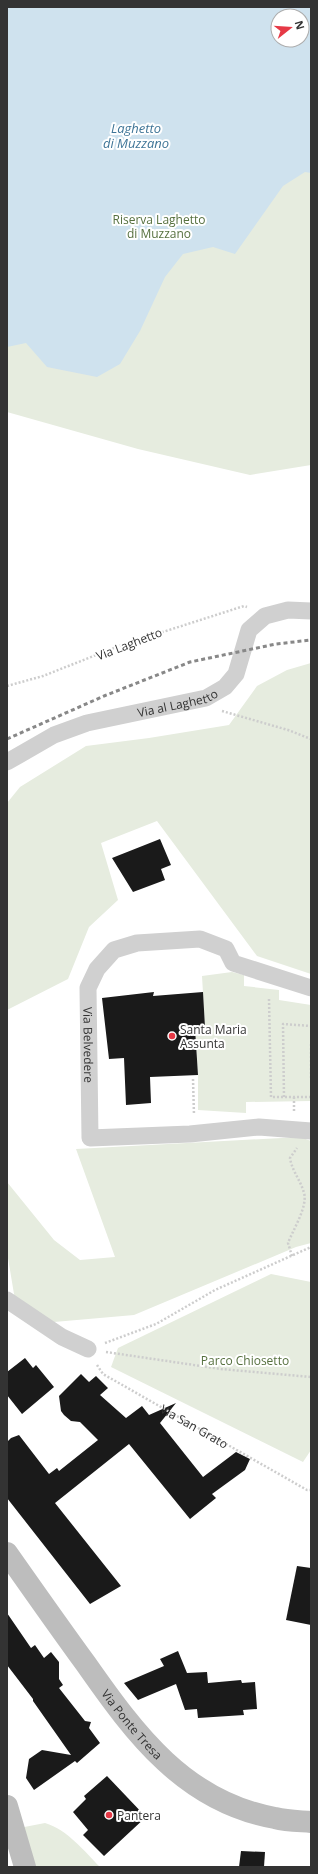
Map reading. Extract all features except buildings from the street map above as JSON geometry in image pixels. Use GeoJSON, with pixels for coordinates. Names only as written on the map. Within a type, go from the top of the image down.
{"type":"FeatureCollection","features":[{"type":"Feature","properties":{"kind":"main road","name":"Via Ponte Tresa"},"geometry":{"type":"LineString","coordinates":[[7,1553],[120,1714],[159,1758],[178,1773],[225,1802],[274,1818],[311,1822]]}},
{"type":"Feature","properties":{"kind":"main road"},"geometry":{"type":"LineString","coordinates":[[7,1806],[10,1831],[25,1867]]}},
{"type":"Feature","properties":{"kind":"street","name":"Via al Laghetto"},"geometry":{"type":"LineString","coordinates":[[7,762],[54,735],[87,723],[206,698],[225,687],[236,674],[249,630],[265,616],[288,610],[311,611]]}},
{"type":"Feature","properties":{"kind":"street","name":"Via Belvedere"},"geometry":{"type":"LineString","coordinates":[[310,1130],[259,1126],[190,1134],[90,1138],[88,988],[97,969],[114,950],[137,943],[200,939],[226,949],[233,963],[311,988]]}},
{"type":"Feature","properties":{"kind":"street"},"geometry":{"type":"LineString","coordinates":[[7,1300],[62,1337],[88,1349]]}},
{"type":"Feature","properties":{"kind":"path","name":"Via Laghetto"},"geometry":{"type":"LineString","coordinates":[[7,686],[43,676],[119,646],[236,608],[244,606],[252,610]]}},
{"type":"Feature","properties":{"kind":"path"},"geometry":{"type":"LineString","coordinates":[[215,709],[244,716],[311,739]]}},
{"type":"Feature","properties":{"kind":"path"},"geometry":{"type":"LineString","coordinates":[[269,999],[271,1097],[311,1097]]}},
{"type":"Feature","properties":{"kind":"path"},"geometry":{"type":"LineString","coordinates":[[284,1097],[283,1024],[311,1026]]}},
{"type":"Feature","properties":{"kind":"path"},"geometry":{"type":"LineString","coordinates":[[311,1044],[311,1078]]}},
{"type":"Feature","properties":{"kind":"path"},"geometry":{"type":"LineString","coordinates":[[193,1080],[194,1115]]}},
{"type":"Feature","properties":{"kind":"path"},"geometry":{"type":"LineString","coordinates":[[292,1256],[288,1243],[305,1204],[304,1193],[292,1167],[290,1158],[310,1130]]}},
{"type":"Feature","properties":{"kind":"path"},"geometry":{"type":"LineString","coordinates":[[88,1349],[156,1324],[215,1290],[311,1247]]}},
{"type":"Feature","properties":{"kind":"path"},"geometry":{"type":"LineString","coordinates":[[88,1349],[221,1368],[311,1377]]}},
{"type":"Feature","properties":{"kind":"path","name":"Via San Grato"},"geometry":{"type":"LineString","coordinates":[[88,1349],[103,1374],[307,1490],[311,1490]]}},
{"type":"Feature","properties":{"kind":"green space","name":"Laghetto di Muzzano"},"geometry":{"type":"Polygon","coordinates":[[[7,7],[311,7],[311,465],[250,475],[138,449],[7,412],[7,7]]]}},
{"type":"Feature","properties":{"kind":"green space"},"geometry":{"type":"Polygon","coordinates":[[[311,663],[311,974],[257,956],[157,821],[101,843],[118,900],[89,927],[68,979],[7,1010],[7,803],[20,787],[86,746],[149,738],[229,725],[257,686],[287,670],[311,663]]]}},
{"type":"Feature","properties":{"kind":"green space"},"geometry":{"type":"Polygon","coordinates":[[[232,972],[244,975],[244,986],[279,990],[279,1000],[311,1005],[311,1101],[246,1102],[246,1113],[198,1110],[198,1075],[195,1028],[205,1027],[202,976],[232,972]]]}},
{"type":"Feature","properties":{"kind":"green space"},"geometry":{"type":"Polygon","coordinates":[[[300,1137],[311,1141],[311,1243],[296,1247],[134,1315],[54,1322],[15,1300],[7,1252],[7,1182],[54,1240],[80,1260],[115,1257],[76,1149],[300,1137]]]}},
{"type":"Feature","properties":{"kind":"green space","name":"Parco Chiosetto"},"geometry":{"type":"Polygon","coordinates":[[[271,1274],[311,1282],[311,1450],[303,1462],[111,1367],[118,1348],[271,1274]]]}},
{"type":"Feature","properties":{"kind":"green space"},"geometry":{"type":"Polygon","coordinates":[[[45,1823],[53,1826],[68,1836],[100,1867],[25,1867],[14,1829],[45,1823]]]}},
{"type":"Feature","properties":{"kind":"water","name":"Laghetto di Muzzano"},"geometry":{"type":"Polygon","coordinates":[[[7,7],[311,7],[311,173],[305,172],[283,186],[235,254],[213,247],[183,254],[165,277],[140,331],[120,364],[97,377],[47,367],[26,343],[7,347],[7,7]]]}},
{"type":"Feature","properties":{"kind":"railway"},"geometry":{"type":"LineString","coordinates":[[7,739],[104,696],[190,662],[276,644],[311,640]]}},
{"type":"Feature","properties":{"kind":"place","name":"Santa Maria Assunta"},"geometry":{"type":"Point","coordinates":[172,1036]}},
{"type":"Feature","properties":{"kind":"place","name":"Pantera"},"geometry":{"type":"Point","coordinates":[109,1815]}},
{"type":"Feature","properties":{"kind":"park label","name":"Riserva Laghetto di Muzzano"},"geometry":{"type":"Point","coordinates":[159,226]}}]}
